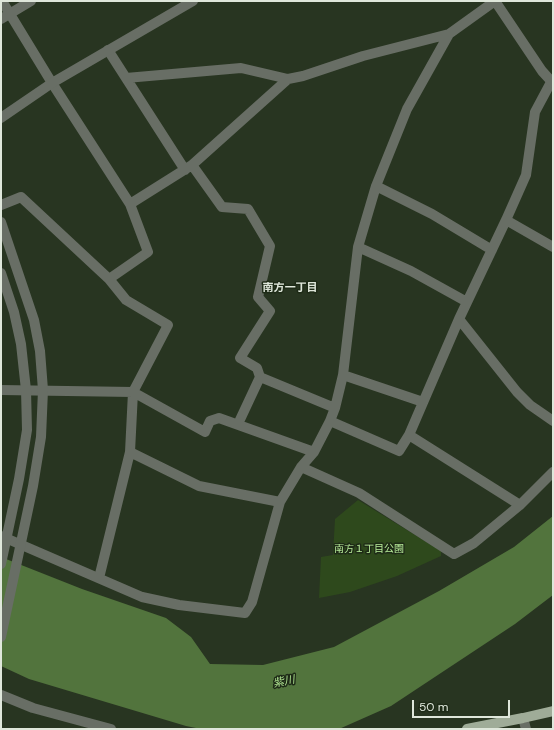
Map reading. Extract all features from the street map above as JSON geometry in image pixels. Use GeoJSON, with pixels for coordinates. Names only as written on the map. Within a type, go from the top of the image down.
{"type":"FeatureCollection","features":[{"type":"Feature","properties":{"kind":"main road"},"geometry":{"type":"LineString","coordinates":[[467,729],[553,711]]}},
{"type":"Feature","properties":{"kind":"street"},"geometry":{"type":"LineString","coordinates":[[2,1],[52,83],[130,204],[148,252],[109,279]]}},
{"type":"Feature","properties":{"kind":"street"},"geometry":{"type":"LineString","coordinates":[[1,19],[10,12],[31,1]]}},
{"type":"Feature","properties":{"kind":"street"},"geometry":{"type":"LineString","coordinates":[[1,118],[52,83],[193,1]]}},
{"type":"Feature","properties":{"kind":"street"},"geometry":{"type":"LineString","coordinates":[[126,78],[241,68],[288,79],[303,76],[363,56],[449,34],[495,1],[552,82],[535,112],[526,175],[459,319],[410,435],[399,451],[330,421]]}},
{"type":"Feature","properties":{"kind":"street"},"geometry":{"type":"LineString","coordinates":[[4,538],[142,597],[179,605],[245,613],[252,602],[280,502],[301,467],[314,452],[335,408],[342,375],[358,247],[376,186],[407,109],[449,34]]}},
{"type":"Feature","properties":{"kind":"street"},"geometry":{"type":"LineString","coordinates":[[108,50],[189,168],[222,207],[248,209],[270,246],[258,297],[270,311],[240,358],[257,368],[260,377],[238,424]]}},
{"type":"Feature","properties":{"kind":"street"},"geometry":{"type":"LineString","coordinates":[[130,204],[189,168],[288,79]]}},
{"type":"Feature","properties":{"kind":"street"},"geometry":{"type":"LineString","coordinates":[[376,186],[432,214],[492,250]]}},
{"type":"Feature","properties":{"kind":"street"},"geometry":{"type":"LineString","coordinates":[[1,205],[21,197],[109,279],[126,300],[168,324],[133,392],[130,452],[99,578]]}},
{"type":"Feature","properties":{"kind":"street"},"geometry":{"type":"LineString","coordinates":[[506,220],[553,247]]}},
{"type":"Feature","properties":{"kind":"street"},"geometry":{"type":"LineString","coordinates":[[1,222],[34,320],[40,351],[43,390],[41,437],[34,486],[1,638]]}},
{"type":"Feature","properties":{"kind":"street"},"geometry":{"type":"LineString","coordinates":[[358,247],[411,270],[467,302]]}},
{"type":"Feature","properties":{"kind":"street"},"geometry":{"type":"LineString","coordinates":[[1,273],[14,312],[21,344],[26,390],[26,430],[19,479],[4,538],[4,552],[1,564]]}},
{"type":"Feature","properties":{"kind":"street"},"geometry":{"type":"LineString","coordinates":[[459,319],[517,392],[530,405],[553,421]]}},
{"type":"Feature","properties":{"kind":"street"},"geometry":{"type":"LineString","coordinates":[[342,375],[423,402]]}},
{"type":"Feature","properties":{"kind":"street"},"geometry":{"type":"LineString","coordinates":[[260,377],[335,408]]}},
{"type":"Feature","properties":{"kind":"street"},"geometry":{"type":"LineString","coordinates":[[1,390],[133,392],[205,432],[210,421],[219,418],[314,452]]}},
{"type":"Feature","properties":{"kind":"street"},"geometry":{"type":"LineString","coordinates":[[410,435],[520,505]]}},
{"type":"Feature","properties":{"kind":"street"},"geometry":{"type":"LineString","coordinates":[[130,452],[198,486],[280,502]]}},
{"type":"Feature","properties":{"kind":"street"},"geometry":{"type":"LineString","coordinates":[[301,467],[360,493],[454,554],[474,542],[520,505],[553,472]]}},
{"type":"Feature","properties":{"kind":"street"},"geometry":{"type":"LineString","coordinates":[[1,695],[33,708],[111,729]]}},
{"type":"Feature","properties":{"kind":"street"},"geometry":{"type":"LineString","coordinates":[[523,718],[526,729]]}},
{"type":"Feature","properties":{"kind":"green space","name":"南方１丁目公園"},"geometry":{"type":"Polygon","coordinates":[[[358,500],[441,551],[441,556],[397,576],[350,592],[319,598],[321,557],[333,555],[335,519],[358,500]]]}},
{"type":"Feature","properties":{"kind":"water","name":"紫川"},"geometry":{"type":"Polygon","coordinates":[[[553,516],[553,595],[515,624],[391,706],[339,729],[201,729],[186,726],[29,679],[1,666],[1,557],[82,589],[166,618],[191,637],[210,664],[263,665],[334,647],[439,591],[514,547],[553,516]]]}},
{"type":"Feature","properties":{"kind":"district","name":"南方一丁目"},"geometry":{"type":"Point","coordinates":[290,288]}}]}
